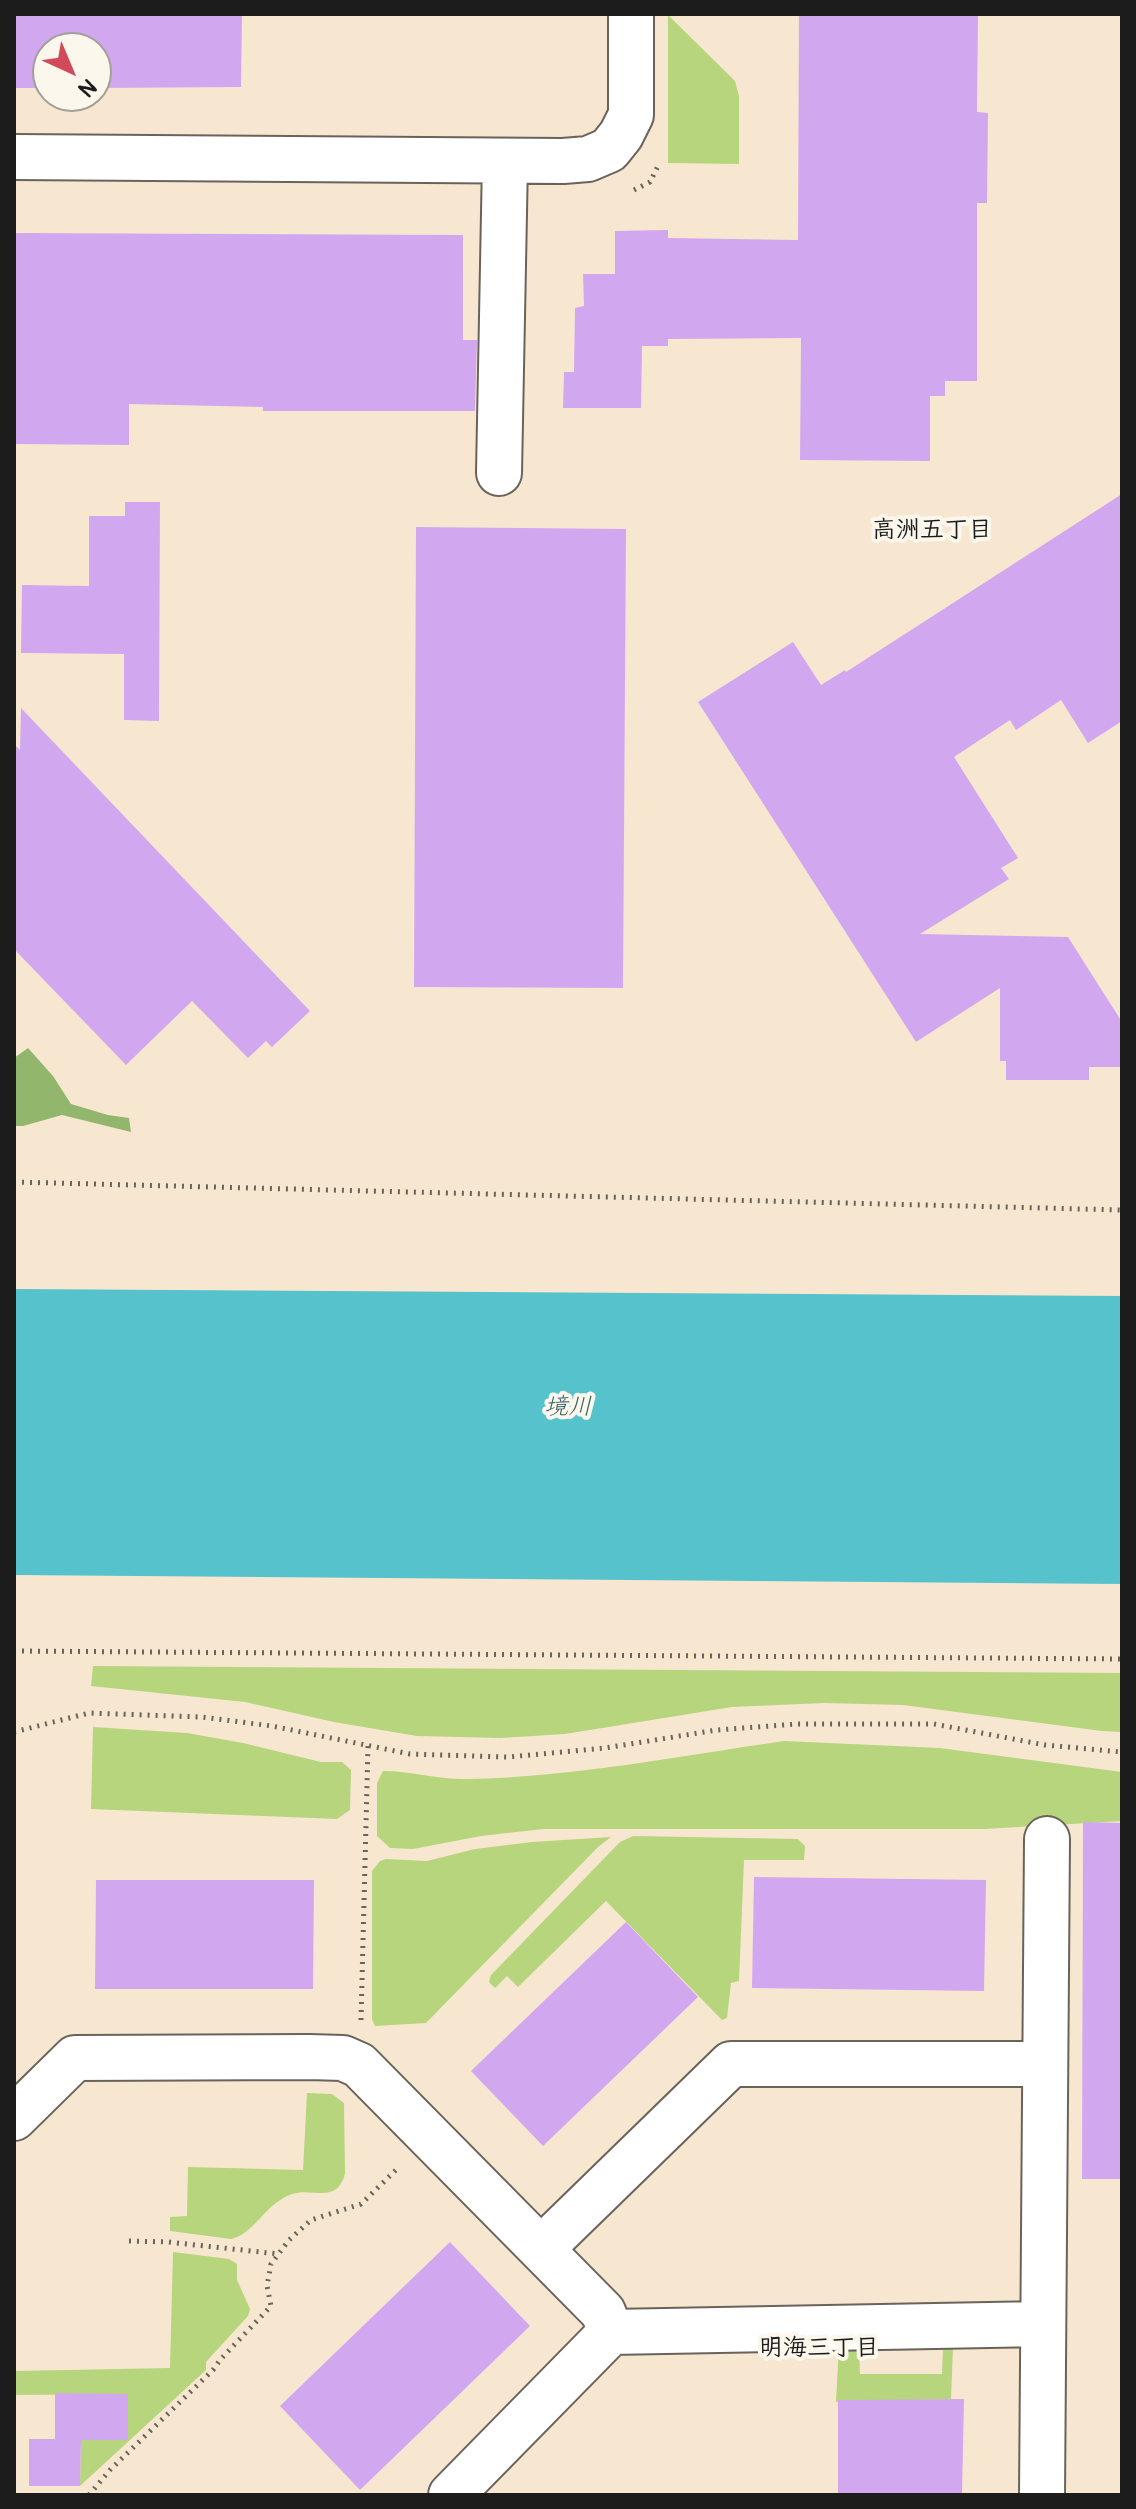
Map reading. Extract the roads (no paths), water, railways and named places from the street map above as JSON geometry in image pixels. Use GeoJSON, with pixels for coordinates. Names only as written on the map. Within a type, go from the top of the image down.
{"type":"FeatureCollection","features":[{"type":"Feature","properties":{"kind":"street"},"geometry":{"type":"LineString","coordinates":[[14,157],[588,159],[609,150],[631,115],[631,14]]}},
{"type":"Feature","properties":{"kind":"street"},"geometry":{"type":"LineString","coordinates":[[499,473],[505,161]]}},
{"type":"Feature","properties":{"kind":"street"},"geometry":{"type":"LineString","coordinates":[[1042,2495],[1047,1839]]}},
{"type":"Feature","properties":{"kind":"street"},"geometry":{"type":"LineString","coordinates":[[14,2118],[75,2058],[343,2058],[359,2065],[603,2312],[611,2332]]}},
{"type":"Feature","properties":{"kind":"street"},"geometry":{"type":"LineString","coordinates":[[541,2249],[731,2064],[1045,2064]]}},
{"type":"Feature","properties":{"kind":"street"},"geometry":{"type":"LineString","coordinates":[[451,2495],[611,2332],[1043,2324]]}},
{"type":"Feature","properties":{"kind":"water","name":"境川"},"geometry":{"type":"Polygon","coordinates":[[[14,1289],[1122,1296],[1122,1584],[14,1575],[14,1289]]]}},
{"type":"Feature","properties":{"kind":"district","name":"高洲五丁目"},"geometry":{"type":"Point","coordinates":[932,531]}},
{"type":"Feature","properties":{"kind":"district","name":"明海三丁目"},"geometry":{"type":"Point","coordinates":[819,2349]}}]}
